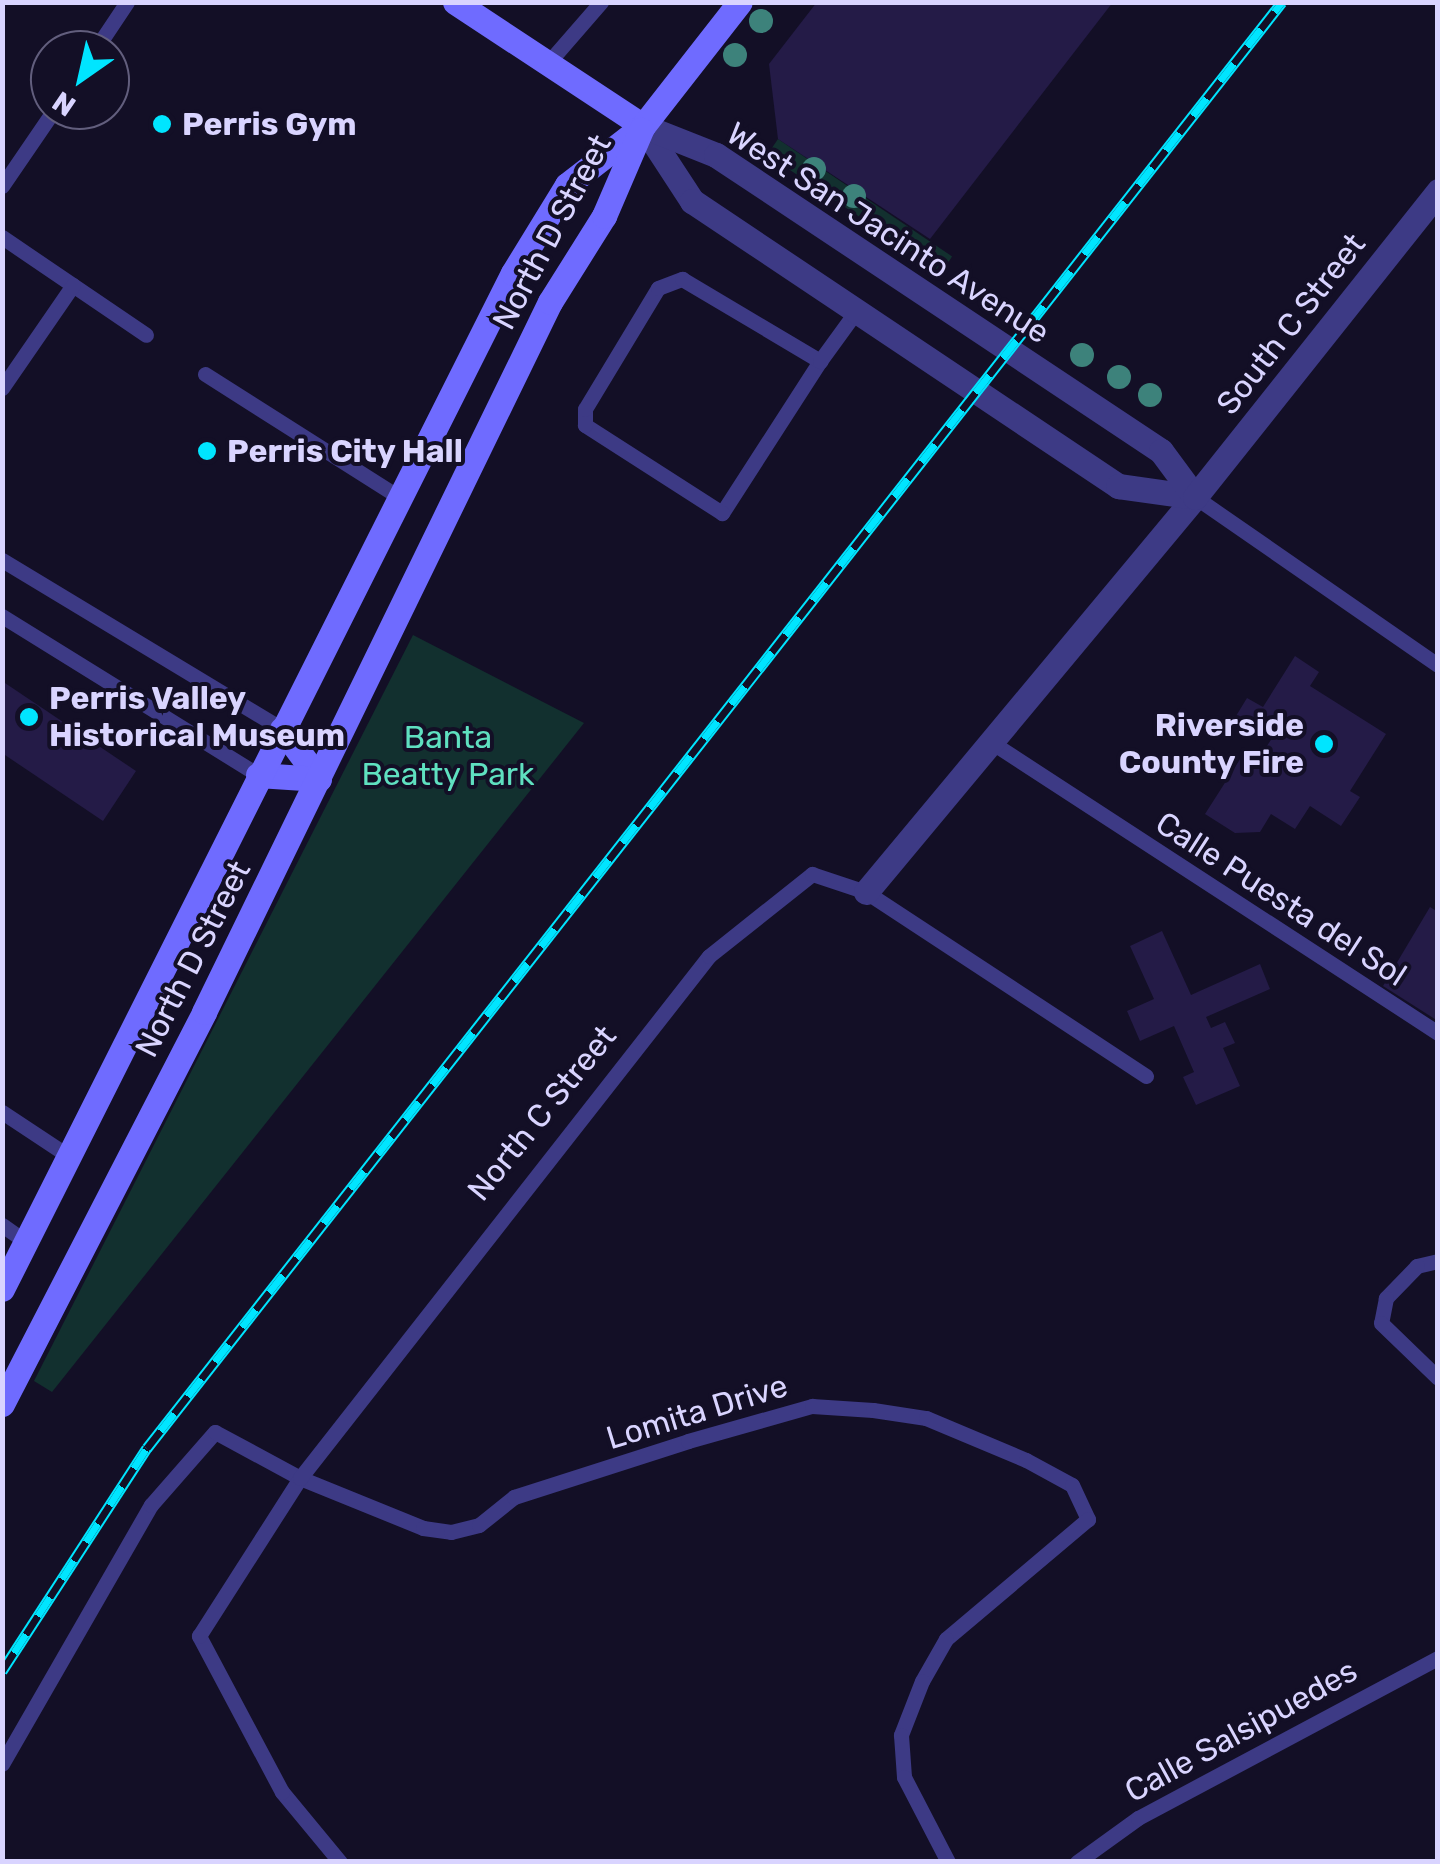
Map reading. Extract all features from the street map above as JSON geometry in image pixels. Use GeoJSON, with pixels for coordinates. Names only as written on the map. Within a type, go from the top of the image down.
{"type":"FeatureCollection","features":[{"type":"Feature","properties":{"kind":"main road"},"geometry":{"type":"LineString","coordinates":[[455,2],[643,126],[740,2]]}},
{"type":"Feature","properties":{"kind":"main road","name":"North D Street"},"geometry":{"type":"LineString","coordinates":[[2,1289],[513,273],[567,185],[643,126]]}},
{"type":"Feature","properties":{"kind":"main road","name":"North D Street"},"geometry":{"type":"LineString","coordinates":[[2,1404],[319,779],[497,407],[604,216],[643,126]]}},
{"type":"Feature","properties":{"kind":"main road"},"geometry":{"type":"LineString","coordinates":[[282,729],[319,779]]}},
{"type":"Feature","properties":{"kind":"main road"},"geometry":{"type":"LineString","coordinates":[[258,776],[319,779]]}},
{"type":"Feature","properties":{"kind":"street","name":"West San Jacinto Avenue"},"geometry":{"type":"LineString","coordinates":[[643,126],[692,200],[1118,486],[1195,498]]}},
{"type":"Feature","properties":{"kind":"street","name":"West San Jacinto Avenue"},"geometry":{"type":"LineString","coordinates":[[643,126],[716,155],[1161,450],[1195,498]]}},
{"type":"Feature","properties":{"kind":"street","name":"South C Street"},"geometry":{"type":"LineString","coordinates":[[1195,498],[1438,191]]}},
{"type":"Feature","properties":{"kind":"street"},"geometry":{"type":"LineString","coordinates":[[866,892],[994,744],[1195,498]]}},
{"type":"Feature","properties":{"kind":"lane"},"geometry":{"type":"LineString","coordinates":[[109,30],[128,2]]}},
{"type":"Feature","properties":{"kind":"lane"},"geometry":{"type":"LineString","coordinates":[[548,63],[601,2]]}},
{"type":"Feature","properties":{"kind":"lane"},"geometry":{"type":"LineString","coordinates":[[2,186],[40,130]]}},
{"type":"Feature","properties":{"kind":"lane"},"geometry":{"type":"LineString","coordinates":[[2,237],[146,335]]}},
{"type":"Feature","properties":{"kind":"lane"},"geometry":{"type":"LineString","coordinates":[[820,361],[682,279],[658,288],[585,409],[585,426],[722,513],[857,310]]}},
{"type":"Feature","properties":{"kind":"lane"},"geometry":{"type":"LineString","coordinates":[[2,388],[73,285]]}},
{"type":"Feature","properties":{"kind":"lane"},"geometry":{"type":"LineString","coordinates":[[205,374],[399,498]]}},
{"type":"Feature","properties":{"kind":"lane","name":"West San Jacinto Avenue"},"geometry":{"type":"LineString","coordinates":[[1195,498],[1438,664]]}},
{"type":"Feature","properties":{"kind":"lane"},"geometry":{"type":"LineString","coordinates":[[2,560],[282,729]]}},
{"type":"Feature","properties":{"kind":"lane"},"geometry":{"type":"LineString","coordinates":[[2,616],[258,776]]}},
{"type":"Feature","properties":{"kind":"lane","name":"Calle Puesta del Sol"},"geometry":{"type":"LineString","coordinates":[[994,744],[1438,1033]]}},
{"type":"Feature","properties":{"kind":"lane","name":"North C Street"},"geometry":{"type":"LineString","coordinates":[[300,1478],[709,956],[812,874],[866,892]]}},
{"type":"Feature","properties":{"kind":"lane"},"geometry":{"type":"LineString","coordinates":[[866,892],[1146,1076]]}},
{"type":"Feature","properties":{"kind":"lane"},"geometry":{"type":"LineString","coordinates":[[2,1112],[70,1156]]}},
{"type":"Feature","properties":{"kind":"lane"},"geometry":{"type":"LineString","coordinates":[[2,1225],[25,1241]]}},
{"type":"Feature","properties":{"kind":"lane"},"geometry":{"type":"LineString","coordinates":[[1438,1261],[1417,1266],[1386,1298],[1381,1323],[1438,1378]]}},
{"type":"Feature","properties":{"kind":"lane","name":"Lomita Drive"},"geometry":{"type":"LineString","coordinates":[[300,1478],[423,1528],[451,1532],[480,1525],[514,1496],[812,1406],[926,1418],[1072,1485],[1088,1519],[946,1640],[901,1734],[904,1777],[948,1862]]}},
{"type":"Feature","properties":{"kind":"lane"},"geometry":{"type":"LineString","coordinates":[[2,1764],[150,1505],[215,1432],[300,1478],[200,1636],[282,1792],[340,1862]]}},
{"type":"Feature","properties":{"kind":"lane","name":"Calle Salsipuedes"},"geometry":{"type":"LineString","coordinates":[[1077,1862],[1155,1809],[1438,1658]]}},
{"type":"Feature","properties":{"kind":"green space"},"geometry":{"type":"Polygon","coordinates":[[[778,139],[952,256],[941,272],[767,155],[778,139]]]}},
{"type":"Feature","properties":{"kind":"green space","name":"Banta Beatty Park"},"geometry":{"type":"Polygon","coordinates":[[[413,635],[584,723],[52,1392],[34,1381],[413,635]]]}},
{"type":"Feature","properties":{"kind":"building"},"geometry":{"type":"Polygon","coordinates":[[[817,2],[1113,2],[930,239],[778,139],[769,64],[817,2]]]}},
{"type":"Feature","properties":{"kind":"building","name":"Riverside County Fire"},"geometry":{"type":"Polygon","coordinates":[[[1295,656],[1319,672],[1310,686],[1386,734],[1350,791],[1360,797],[1341,826],[1310,806],[1295,829],[1271,814],[1260,832],[1235,833],[1205,814],[1244,753],[1257,761],[1278,729],[1259,716],[1252,726],[1236,716],[1247,698],[1263,707],[1295,656]]]}},
{"type":"Feature","properties":{"kind":"building","name":"Perris Valley Historical Museum"},"geometry":{"type":"Polygon","coordinates":[[[2,681],[136,771],[103,821],[2,753],[2,681]]]}},
{"type":"Feature","properties":{"kind":"building"},"geometry":{"type":"Polygon","coordinates":[[[1430,907],[1438,912],[1438,1021],[1383,986],[1430,907]]]}},
{"type":"Feature","properties":{"kind":"building"},"geometry":{"type":"Polygon","coordinates":[[[1162,931],[1191,995],[1260,964],[1270,989],[1206,1017],[1211,1028],[1225,1022],[1235,1043],[1223,1048],[1240,1086],[1196,1105],[1183,1077],[1194,1072],[1174,1026],[1140,1041],[1127,1011],[1154,999],[1130,946],[1162,931]]]}},
{"type":"Feature","properties":{"kind":"railway"},"geometry":{"type":"LineString","coordinates":[[2,1671],[147,1448],[1282,2]]}},
{"type":"Feature","properties":{"kind":"place","name":"Perris Gym"},"geometry":{"type":"Point","coordinates":[162,124]}},
{"type":"Feature","properties":{"kind":"place","name":"Perris City Hall"},"geometry":{"type":"Point","coordinates":[207,451]}},
{"type":"Feature","properties":{"kind":"place","name":"Perris Valley Historical Museum"},"geometry":{"type":"Point","coordinates":[29,717]}},
{"type":"Feature","properties":{"kind":"place","name":"Riverside County Fire"},"geometry":{"type":"Point","coordinates":[1324,744]}}]}
